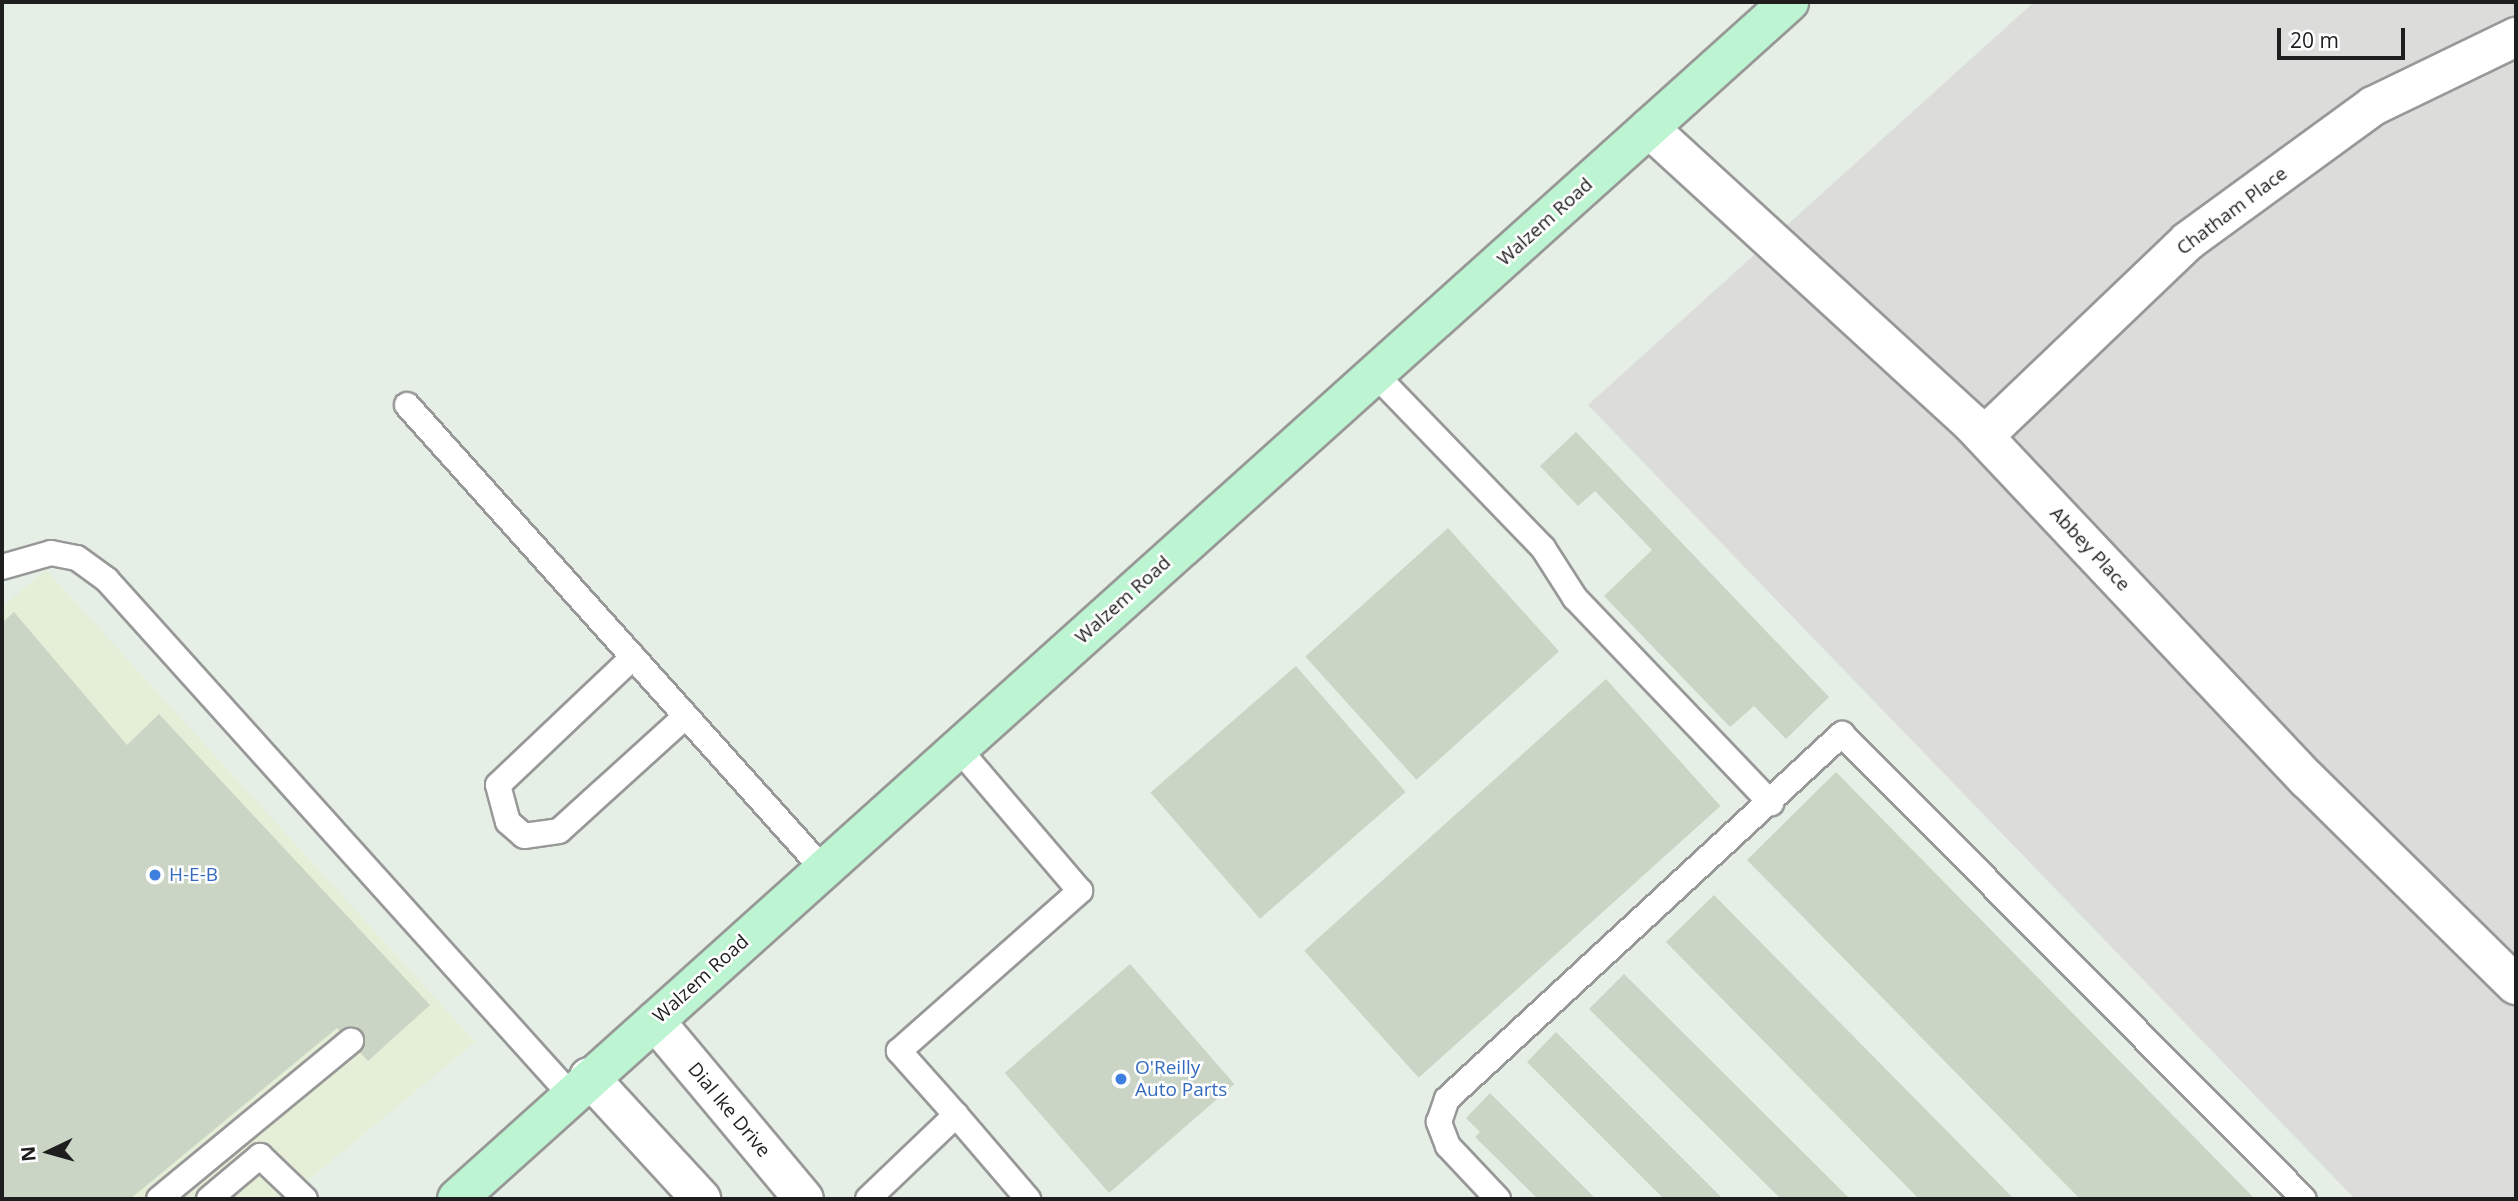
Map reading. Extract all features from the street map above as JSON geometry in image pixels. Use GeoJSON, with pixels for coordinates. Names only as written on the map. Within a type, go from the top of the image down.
{"type":"FeatureCollection","features":[{"type":"Feature","properties":{"kind":"main road","name":"Walzem Road"},"geometry":{"type":"LineString","coordinates":[[457,1199],[1789,2]]}},
{"type":"Feature","properties":{"kind":"street","name":"Chatham Place"},"geometry":{"type":"LineString","coordinates":[[1984,436],[2188,241],[2372,106],[2516,37]]}},
{"type":"Feature","properties":{"kind":"street","name":"Abbey Place"},"geometry":{"type":"LineString","coordinates":[[1649,128],[1984,436],[2308,780],[2516,985]]}},
{"type":"Feature","properties":{"kind":"street","name":"Dial Ike Drive"},"geometry":{"type":"LineString","coordinates":[[654,1021],[804,1199]]}},
{"type":"Feature","properties":{"kind":"street"},"geometry":{"type":"LineString","coordinates":[[580,1086],[701,1199]]}},
{"type":"Feature","properties":{"kind":"lane"},"geometry":{"type":"LineString","coordinates":[[1375,374],[1543,548],[1575,598],[1771,803]]}},
{"type":"Feature","properties":{"kind":"lane"},"geometry":{"type":"LineString","coordinates":[[407,405],[823,869]]}},
{"type":"Feature","properties":{"kind":"lane"},"geometry":{"type":"LineString","coordinates":[[2,567],[51,553],[77,558],[107,580],[580,1086]]}},
{"type":"Feature","properties":{"kind":"lane"},"geometry":{"type":"LineString","coordinates":[[633,657],[498,785],[508,822],[524,836],[559,831],[686,716]]}},
{"type":"Feature","properties":{"kind":"lane"},"geometry":{"type":"LineString","coordinates":[[1498,1199],[1448,1146],[1439,1122],[1447,1099],[1771,803],[1842,734],[2304,1199]]}},
{"type":"Feature","properties":{"kind":"lane"},"geometry":{"type":"LineString","coordinates":[[958,748],[1080,891],[899,1051],[1028,1199]]}},
{"type":"Feature","properties":{"kind":"lane"},"geometry":{"type":"LineString","coordinates":[[159,1199],[351,1041]]}},
{"type":"Feature","properties":{"kind":"lane"},"geometry":{"type":"LineString","coordinates":[[868,1199],[956,1115]]}},
{"type":"Feature","properties":{"kind":"lane"},"geometry":{"type":"LineString","coordinates":[[209,1199],[260,1156],[305,1199]]}},
{"type":"Feature","properties":{"kind":"shaded area"},"geometry":{"type":"Polygon","coordinates":[[[2034,2],[2516,2],[2516,1199],[2355,1199],[1588,405],[2034,2]]]}},
{"type":"Feature","properties":{"kind":"shaded area","name":"H-E-B"},"geometry":{"type":"Polygon","coordinates":[[[46,570],[475,1042],[285,1199],[2,1199],[2,607],[46,570]]]}},
{"type":"Feature","properties":{"kind":"building"},"geometry":{"type":"Polygon","coordinates":[[[1576,432],[1829,697],[1786,739],[1754,706],[1730,727],[1604,596],[1652,550],[1595,491],[1578,506],[1540,466],[1576,432]]]}},
{"type":"Feature","properties":{"kind":"building"},"geometry":{"type":"Polygon","coordinates":[[[1448,528],[1559,651],[1416,780],[1305,656],[1448,528]]]}},
{"type":"Feature","properties":{"kind":"building","name":"H-E-B"},"geometry":{"type":"Polygon","coordinates":[[[14,612],[127,745],[159,714],[430,1005],[368,1061],[337,1028],[130,1199],[2,1199],[2,623],[14,612]]]}},
{"type":"Feature","properties":{"kind":"building"},"geometry":{"type":"Polygon","coordinates":[[[1296,666],[1406,792],[1260,919],[1150,793],[1296,666]]]}},
{"type":"Feature","properties":{"kind":"building"},"geometry":{"type":"Polygon","coordinates":[[[1606,679],[1720,806],[1419,1078],[1304,951],[1606,679]]]}},
{"type":"Feature","properties":{"kind":"building"},"geometry":{"type":"Polygon","coordinates":[[[1836,772],[2255,1199],[2080,1199],[1747,860],[1836,772]]]}},
{"type":"Feature","properties":{"kind":"building"},"geometry":{"type":"Polygon","coordinates":[[[1714,895],[2014,1199],[1919,1199],[1666,942],[1714,895]]]}},
{"type":"Feature","properties":{"kind":"building","name":"O'Reilly Auto Parts"},"geometry":{"type":"Polygon","coordinates":[[[1130,964],[1234,1084],[1109,1193],[1005,1073],[1130,964]]]}},
{"type":"Feature","properties":{"kind":"building"},"geometry":{"type":"Polygon","coordinates":[[[1624,974],[1850,1199],[1781,1199],[1589,1009],[1624,974]]]}},
{"type":"Feature","properties":{"kind":"building"},"geometry":{"type":"Polygon","coordinates":[[[1556,1032],[1723,1199],[1664,1199],[1527,1062],[1556,1032]]]}},
{"type":"Feature","properties":{"kind":"building"},"geometry":{"type":"Polygon","coordinates":[[[1490,1093],[1596,1199],[1538,1199],[1475,1137],[1480,1132],[1466,1118],[1490,1093]]]}},
{"type":"Feature","properties":{"kind":"place","name":"H-E-B"},"geometry":{"type":"Point","coordinates":[155,875]}},
{"type":"Feature","properties":{"kind":"place","name":"O'Reilly Auto Parts"},"geometry":{"type":"Point","coordinates":[1121,1079]}}]}
